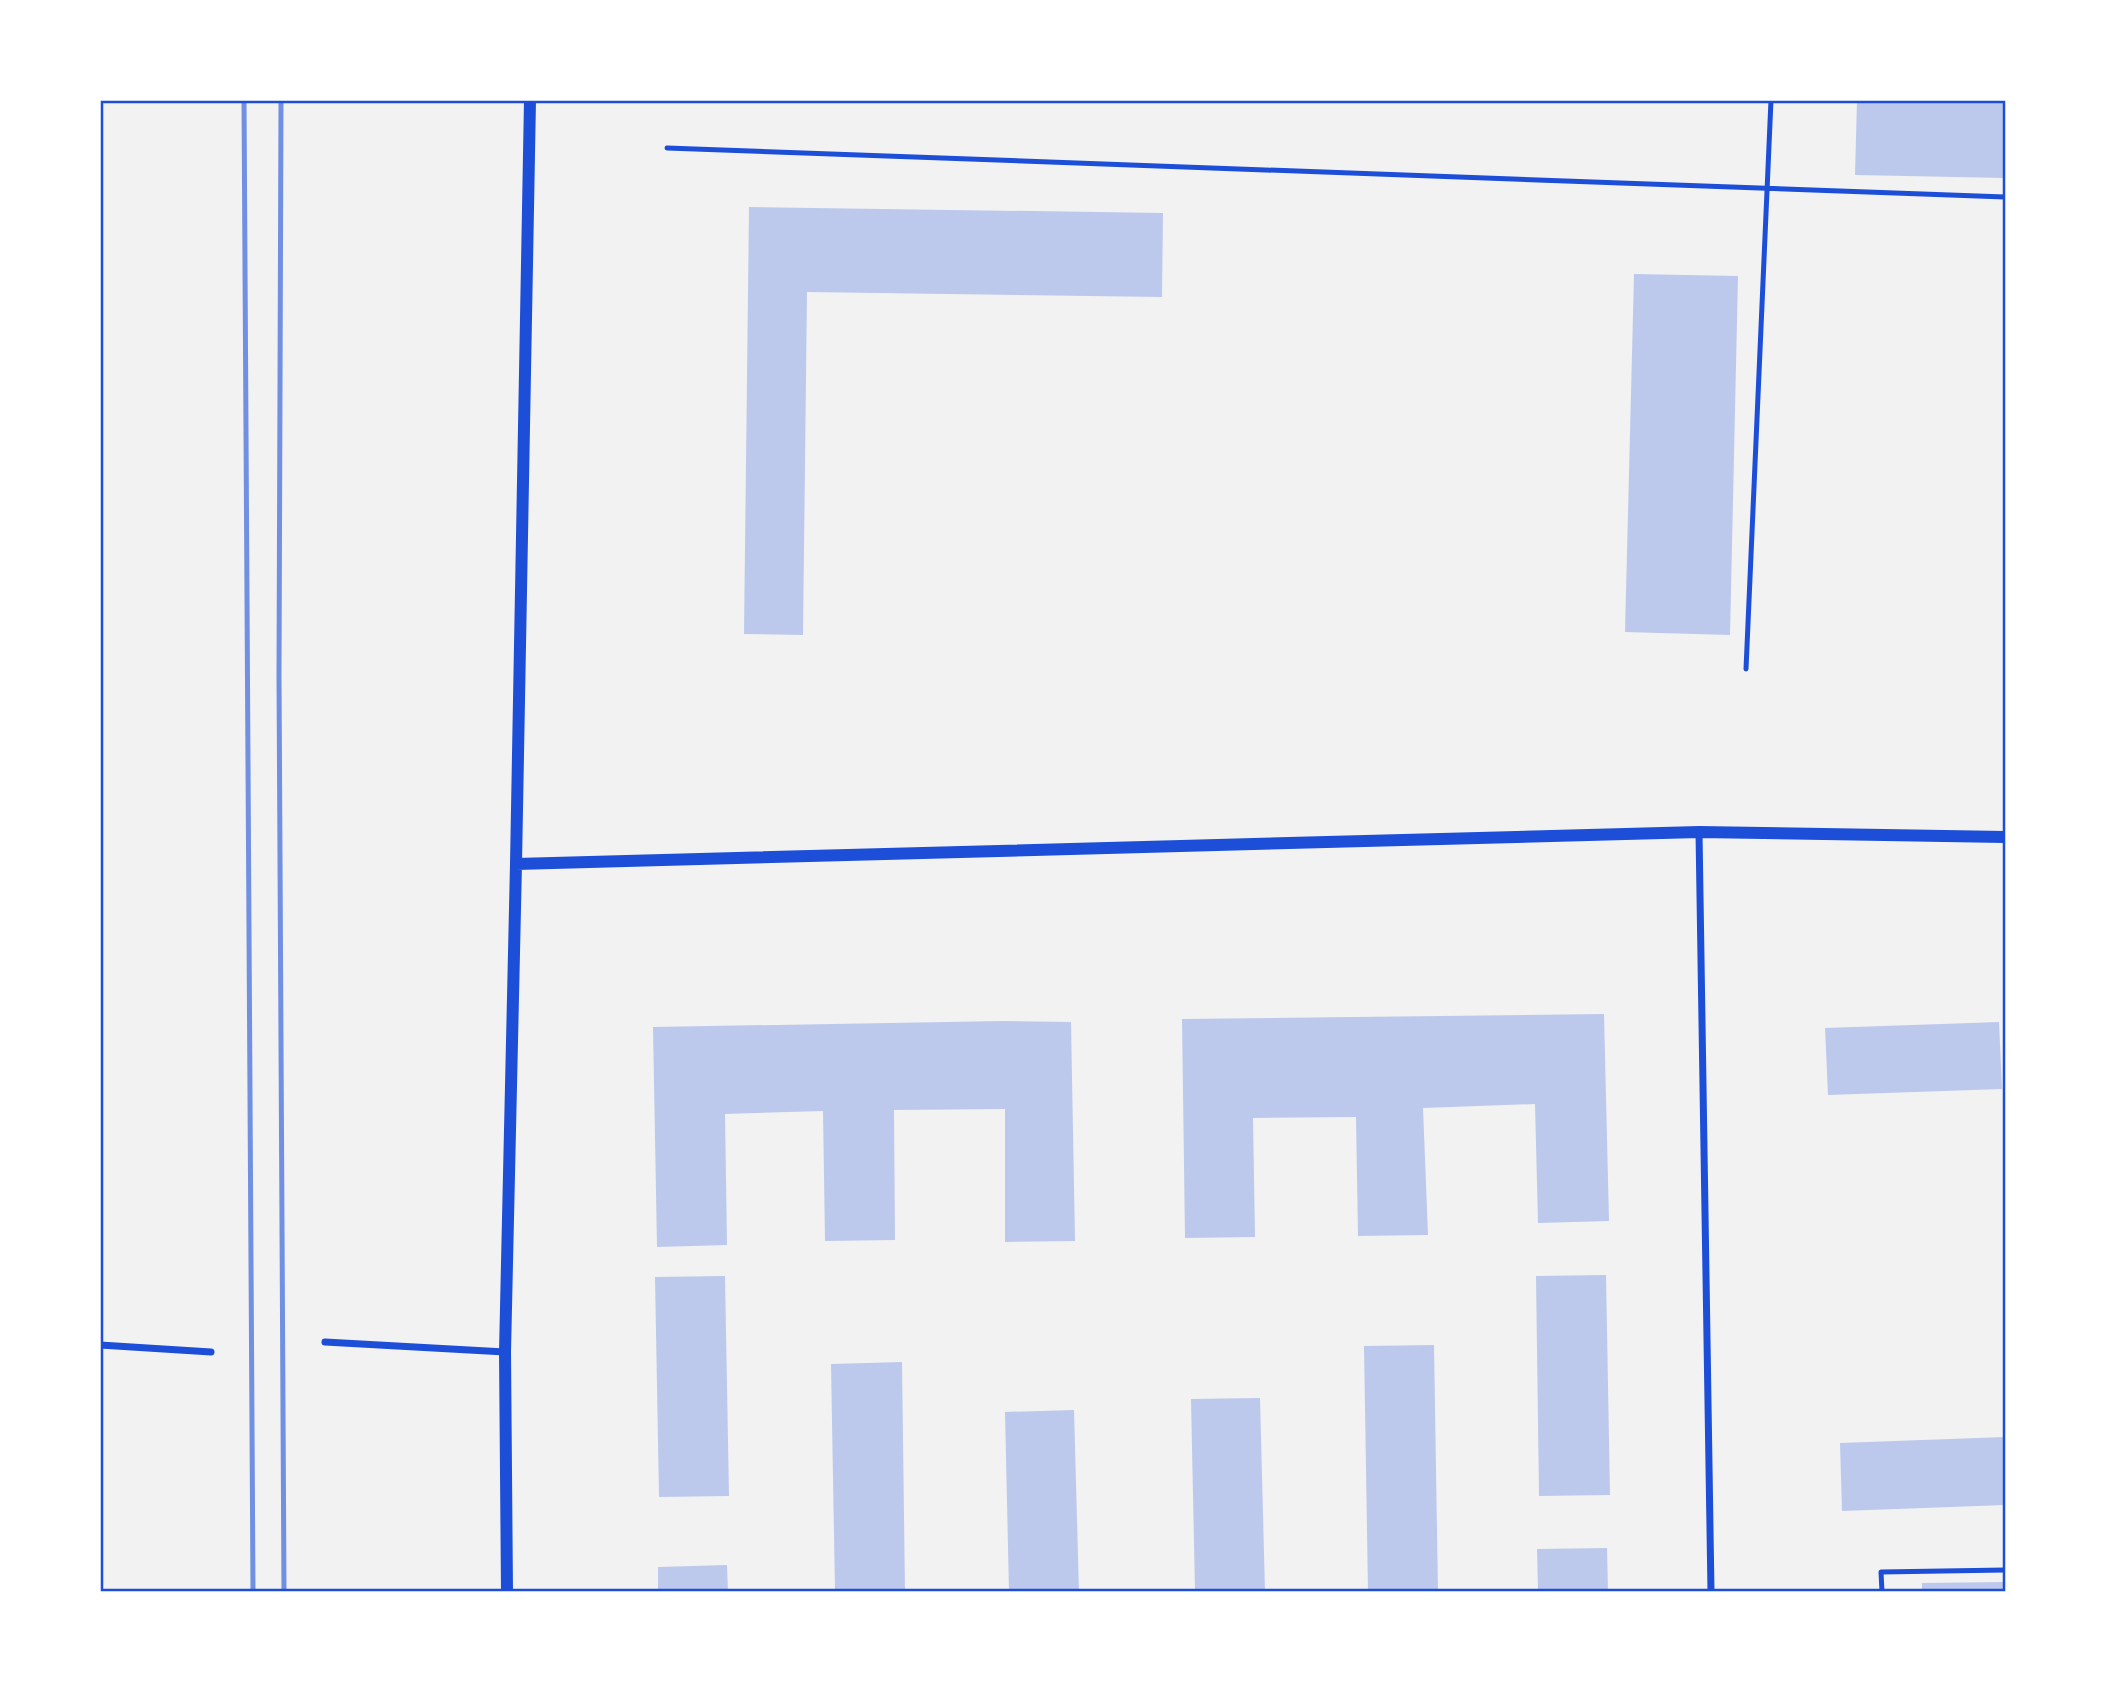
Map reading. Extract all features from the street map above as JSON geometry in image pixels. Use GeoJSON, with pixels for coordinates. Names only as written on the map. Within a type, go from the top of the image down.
{"type":"FeatureCollection","features":[{"type":"Feature","properties":{"kind":"street"},"geometry":{"type":"LineString","coordinates":[[507,1592],[505,1352],[530,100]]}},
{"type":"Feature","properties":{"kind":"street"},"geometry":{"type":"LineString","coordinates":[[516,864],[1699,832],[2005,837]]}},
{"type":"Feature","properties":{"kind":"street"},"geometry":{"type":"LineString","coordinates":[[1699,832],[1711,1592]]}},
{"type":"Feature","properties":{"kind":"street"},"geometry":{"type":"LineString","coordinates":[[325,1342],[505,1352]]}},
{"type":"Feature","properties":{"kind":"street"},"geometry":{"type":"LineString","coordinates":[[100,1345],[211,1352]]}},
{"type":"Feature","properties":{"kind":"lane"},"geometry":{"type":"LineString","coordinates":[[1746,670],[1771,100]]}},
{"type":"Feature","properties":{"kind":"lane"},"geometry":{"type":"LineString","coordinates":[[667,148],[2005,197]]}},
{"type":"Feature","properties":{"kind":"lane"},"geometry":{"type":"LineString","coordinates":[[1882,1592],[1881,1572],[2005,1570]]}},
{"type":"Feature","properties":{"kind":"building"},"geometry":{"type":"Polygon","coordinates":[[[1857,100],[2005,100],[2005,178],[1855,175],[1857,100]]]}},
{"type":"Feature","properties":{"kind":"building"},"geometry":{"type":"Polygon","coordinates":[[[749,207],[1163,213],[1162,297],[807,292],[803,635],[744,634],[749,207]]]}},
{"type":"Feature","properties":{"kind":"building"},"geometry":{"type":"Polygon","coordinates":[[[1634,274],[1738,276],[1730,635],[1625,632],[1634,274]]]}},
{"type":"Feature","properties":{"kind":"building"},"geometry":{"type":"Polygon","coordinates":[[[1604,1014],[1609,1221],[1538,1223],[1535,1104],[1423,1108],[1428,1235],[1358,1236],[1356,1117],[1253,1118],[1255,1237],[1185,1238],[1182,1019],[1604,1014]]]}},
{"type":"Feature","properties":{"kind":"building"},"geometry":{"type":"Polygon","coordinates":[[[1071,1022],[1075,1241],[1005,1242],[1005,1109],[894,1110],[895,1240],[825,1241],[823,1111],[725,1114],[727,1245],[657,1247],[653,1027],[1071,1022]]]}},
{"type":"Feature","properties":{"kind":"building"},"geometry":{"type":"Polygon","coordinates":[[[1999,1022],[2002,1089],[1828,1095],[1825,1028],[1999,1022]]]}},
{"type":"Feature","properties":{"kind":"building"},"geometry":{"type":"Polygon","coordinates":[[[1606,1275],[1610,1495],[1539,1496],[1536,1276],[1606,1275]]]}},
{"type":"Feature","properties":{"kind":"building"},"geometry":{"type":"Polygon","coordinates":[[[725,1276],[729,1496],[659,1497],[655,1277],[725,1276]]]}},
{"type":"Feature","properties":{"kind":"building"},"geometry":{"type":"Polygon","coordinates":[[[1434,1345],[1438,1592],[1368,1592],[1364,1346],[1434,1345]]]}},
{"type":"Feature","properties":{"kind":"building"},"geometry":{"type":"Polygon","coordinates":[[[902,1362],[905,1592],[835,1592],[831,1364],[902,1362]]]}},
{"type":"Feature","properties":{"kind":"building"},"geometry":{"type":"Polygon","coordinates":[[[1260,1398],[1265,1592],[1195,1592],[1191,1399],[1260,1398]]]}},
{"type":"Feature","properties":{"kind":"building"},"geometry":{"type":"Polygon","coordinates":[[[1074,1410],[1079,1592],[1009,1592],[1005,1412],[1074,1410]]]}},
{"type":"Feature","properties":{"kind":"building"},"geometry":{"type":"Polygon","coordinates":[[[2005,1437],[2005,1505],[1842,1511],[1840,1443],[2005,1437]]]}},
{"type":"Feature","properties":{"kind":"building"},"geometry":{"type":"Polygon","coordinates":[[[1607,1548],[1608,1592],[1538,1592],[1537,1549],[1607,1548]]]}},
{"type":"Feature","properties":{"kind":"building"},"geometry":{"type":"Polygon","coordinates":[[[727,1565],[728,1592],[658,1592],[658,1567],[727,1565]]]}},
{"type":"Feature","properties":{"kind":"building"},"geometry":{"type":"Polygon","coordinates":[[[2005,1582],[2005,1592],[1922,1592],[1922,1583],[2005,1582]]]}},
{"type":"Feature","properties":{"kind":"railway"},"geometry":{"type":"LineString","coordinates":[[244,100],[253,1592]]}},
{"type":"Feature","properties":{"kind":"railway"},"geometry":{"type":"LineString","coordinates":[[281,100],[279,675],[284,1592]]}}]}
